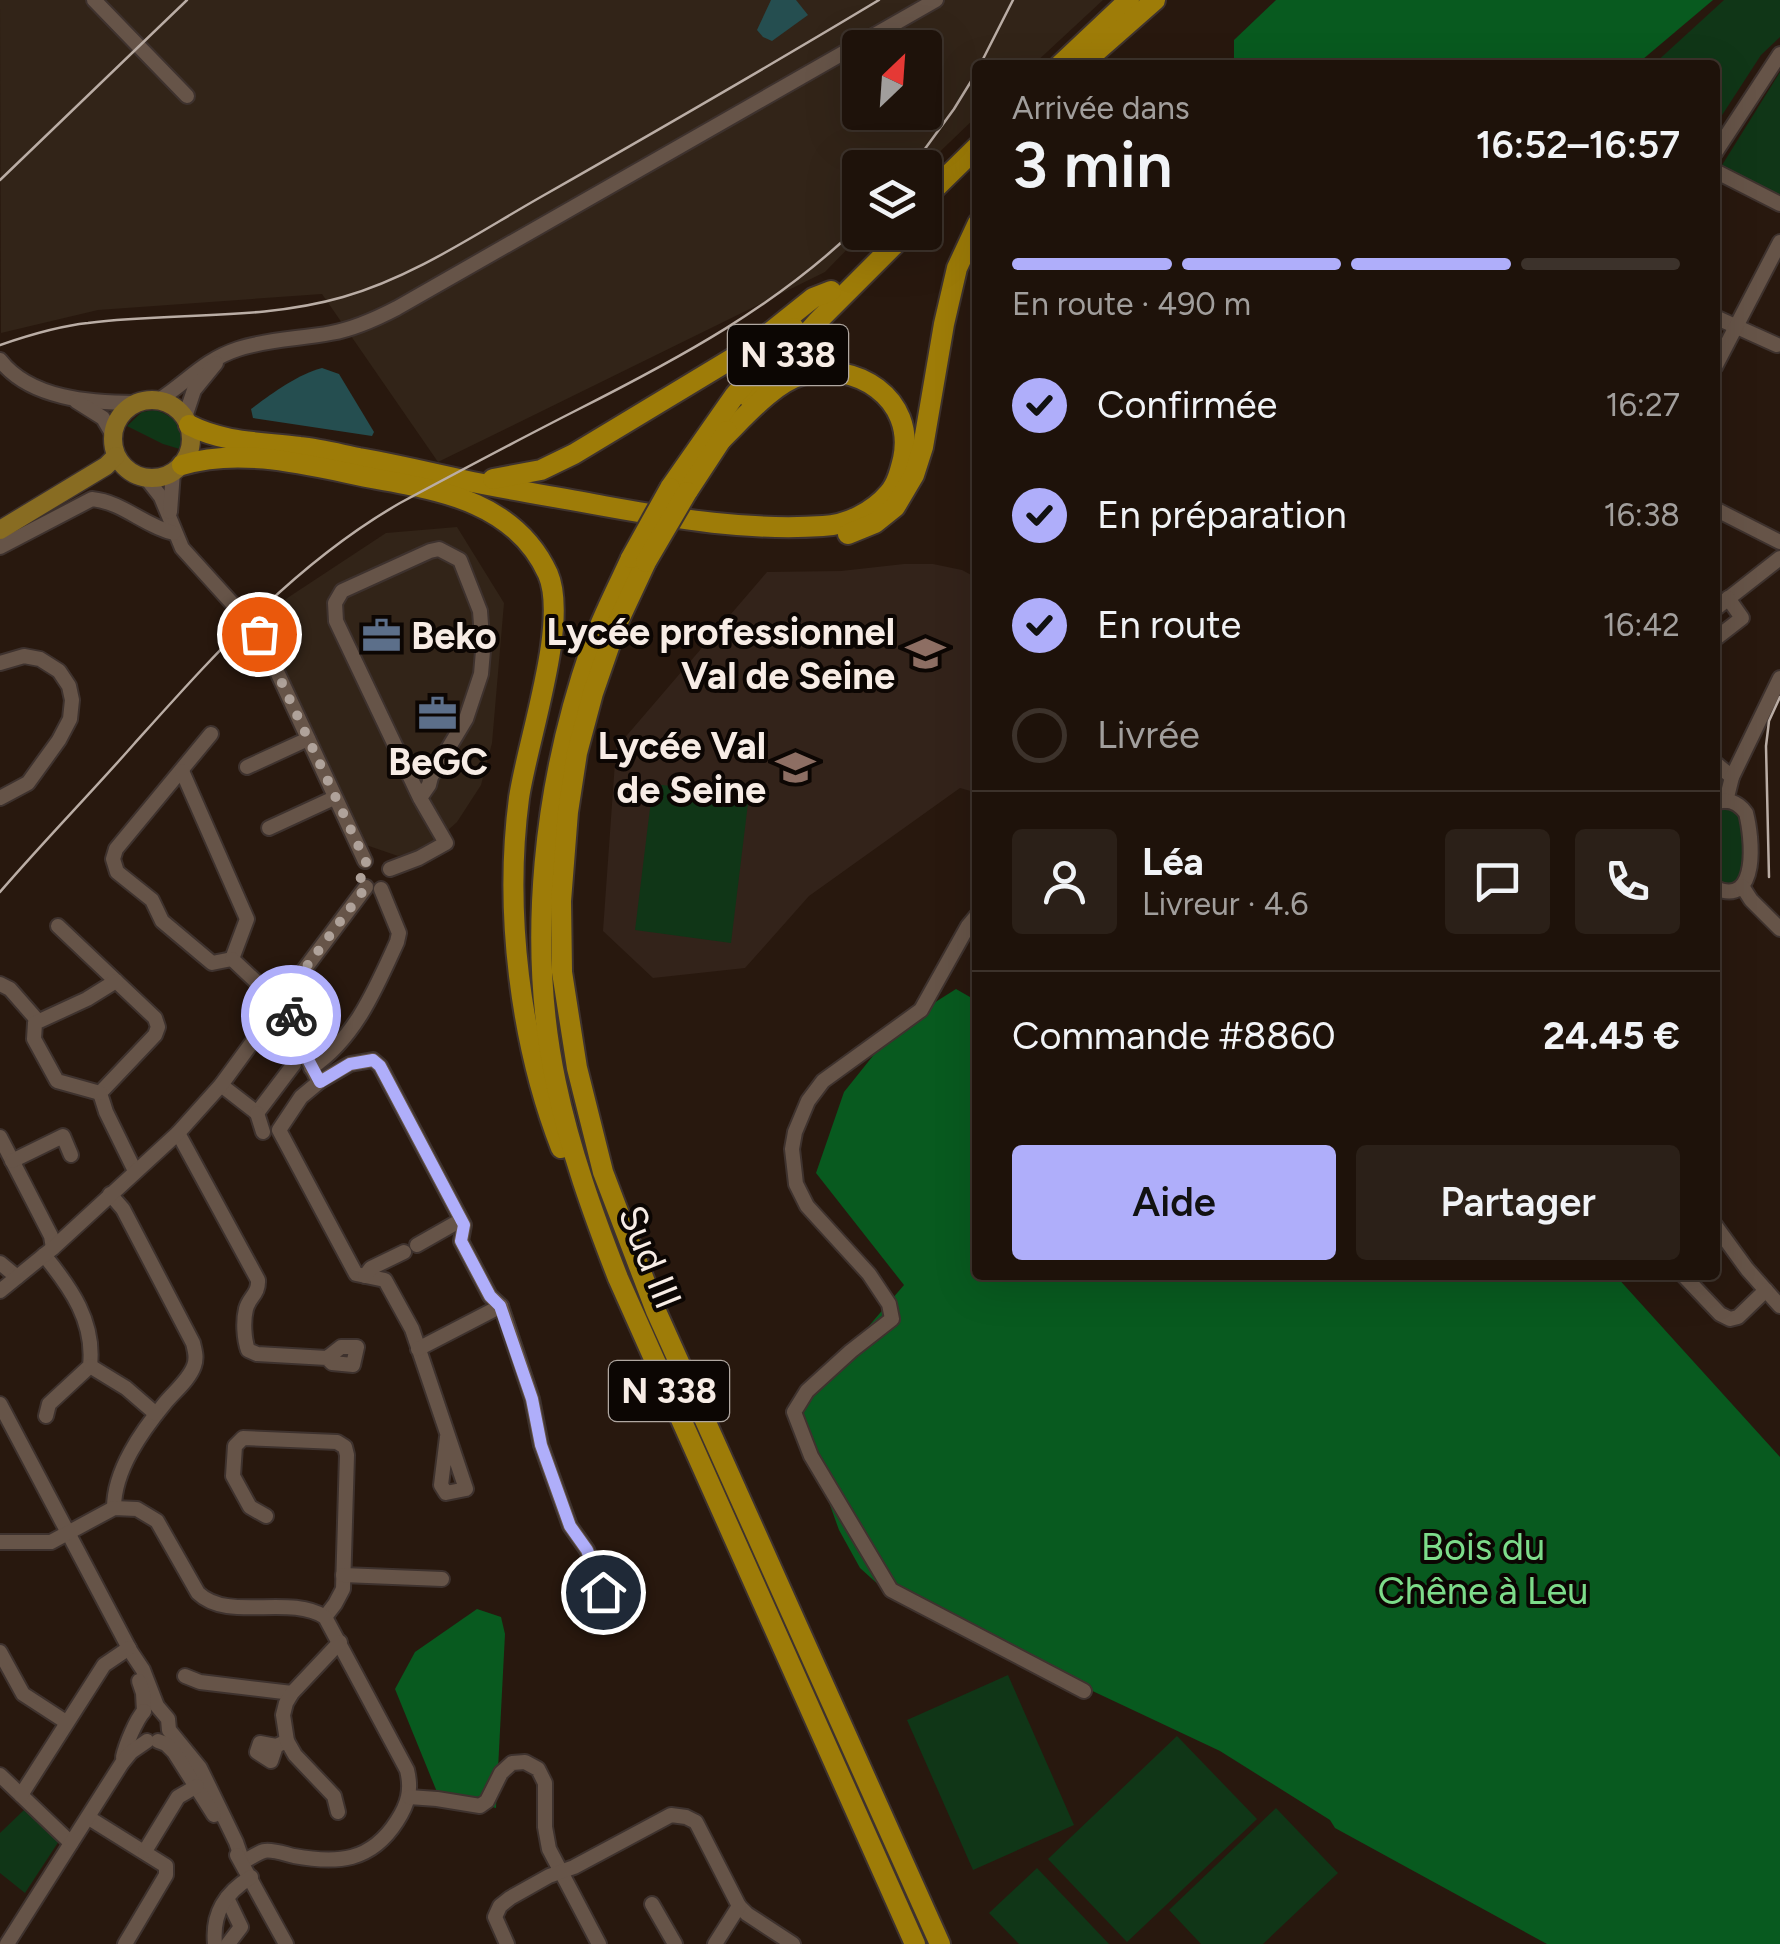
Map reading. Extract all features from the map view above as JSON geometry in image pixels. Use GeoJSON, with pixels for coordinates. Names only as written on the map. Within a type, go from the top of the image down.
{"type":"FeatureCollection","features":[{"type":"Feature","properties":{"kind":"highway"},"geometry":{"type":"LineString","coordinates":[[1065,60],[1129,0]]}},
{"type":"Feature","properties":{"kind":"highway"},"geometry":{"type":"LineString","coordinates":[[1088,60],[1155,0]]}},
{"type":"Feature","properties":{"kind":"highway"},"geometry":{"type":"LineString","coordinates":[[942,181],[972,152]]}},
{"type":"Feature","properties":{"kind":"highway"},"geometry":{"type":"LineString","coordinates":[[942,199],[972,170]]}},
{"type":"Feature","properties":{"kind":"highway"},"geometry":{"type":"LineString","coordinates":[[416,486],[447,488],[640,526],[736,536],[794,540],[848,534],[875,523],[894,508],[914,475],[923,447],[957,268],[972,236]]}},
{"type":"Feature","properties":{"kind":"highway","name":"N 338"},"geometry":{"type":"LineString","coordinates":[[639,560],[735,395],[779,342],[872,250]]}},
{"type":"Feature","properties":{"kind":"highway","name":"N 338"},"geometry":{"type":"LineString","coordinates":[[678,490],[817,322],[889,250]]}},
{"type":"Feature","properties":{"kind":"highway"},"geometry":{"type":"LineString","coordinates":[[436,474],[505,478],[542,470],[753,346],[813,298],[831,291]]}},
{"type":"Feature","properties":{"kind":"highway"},"geometry":{"type":"LineString","coordinates":[[187,421],[230,440],[301,447],[681,519],[770,527],[827,526],[858,517],[892,490],[904,451],[903,430],[888,398],[857,376],[829,370],[798,375],[772,392],[720,441]]}},
{"type":"Feature","properties":{"kind":"highway"},"geometry":{"type":"LineString","coordinates":[[178,468],[208,459],[283,462],[463,498],[507,522],[526,541],[548,575],[554,606],[550,649],[520,796],[514,866],[516,942],[536,1070],[551,1123],[579,1196],[618,1278]]}},
{"type":"Feature","properties":{"kind":"highway","name":"Sud III"},"geometry":{"type":"LineString","coordinates":[[639,560],[592,646],[550,807],[543,900],[543,980],[555,1078],[569,1140],[618,1278],[915,1944]]}},
{"type":"Feature","properties":{"kind":"highway","name":"Sud III"},"geometry":{"type":"LineString","coordinates":[[639,560],[593,693],[568,812],[561,901],[562,972],[576,1068],[603,1172],[656,1311],[940,1944]]}},
{"type":"Feature","properties":{"kind":"main road"},"geometry":{"type":"LineString","coordinates":[[160,400],[187,421],[191,444],[178,468],[146,478],[128,471],[116,456],[113,435],[120,416],[136,403],[160,400]]}},
{"type":"Feature","properties":{"kind":"main road"},"geometry":{"type":"LineString","coordinates":[[0,530],[106,466],[116,456]]}},
{"type":"Feature","properties":{"kind":"street"},"geometry":{"type":"LineString","coordinates":[[94,0],[188,96]]}},
{"type":"Feature","properties":{"kind":"street"},"geometry":{"type":"LineString","coordinates":[[160,400],[204,364],[239,348],[332,333],[382,316],[936,0]]}},
{"type":"Feature","properties":{"kind":"street"},"geometry":{"type":"LineString","coordinates":[[1720,145],[1780,54]]}},
{"type":"Feature","properties":{"kind":"street"},"geometry":{"type":"LineString","coordinates":[[1720,173],[1780,204]]}},
{"type":"Feature","properties":{"kind":"street"},"geometry":{"type":"LineString","coordinates":[[1720,357],[1780,242]]}},
{"type":"Feature","properties":{"kind":"street"},"geometry":{"type":"LineString","coordinates":[[1720,318],[1777,345]]}},
{"type":"Feature","properties":{"kind":"street"},"geometry":{"type":"LineString","coordinates":[[187,421],[194,390],[224,355]]}},
{"type":"Feature","properties":{"kind":"street"},"geometry":{"type":"LineString","coordinates":[[0,360],[28,384],[67,396],[136,403]]}},
{"type":"Feature","properties":{"kind":"street"},"geometry":{"type":"LineString","coordinates":[[67,396],[103,418],[113,435]]}},
{"type":"Feature","properties":{"kind":"street"},"geometry":{"type":"LineString","coordinates":[[172,525],[178,468]]}},
{"type":"Feature","properties":{"kind":"street"},"geometry":{"type":"LineString","coordinates":[[146,478],[161,497],[190,559],[259,634],[366,862]]}},
{"type":"Feature","properties":{"kind":"street"},"geometry":{"type":"LineString","coordinates":[[0,547],[92,499],[107,500],[157,529],[172,525]]}},
{"type":"Feature","properties":{"kind":"street"},"geometry":{"type":"LineString","coordinates":[[1720,512],[1780,542]]}},
{"type":"Feature","properties":{"kind":"street"},"geometry":{"type":"LineString","coordinates":[[390,869],[446,843],[420,798],[336,620],[335,603],[342,591],[440,549],[460,560],[480,611],[481,674],[466,719],[420,798]]}},
{"type":"Feature","properties":{"kind":"street"},"geometry":{"type":"LineString","coordinates":[[1720,605],[1780,558]]}},
{"type":"Feature","properties":{"kind":"street"},"geometry":{"type":"LineString","coordinates":[[1720,635],[1742,618],[1728,598]]}},
{"type":"Feature","properties":{"kind":"street"},"geometry":{"type":"LineString","coordinates":[[0,663],[24,656],[40,659],[60,672],[72,700],[65,729],[28,783],[0,798]]}},
{"type":"Feature","properties":{"kind":"street"},"geometry":{"type":"LineString","coordinates":[[1720,889],[1730,892],[1742,886],[1749,875],[1748,818],[1740,806],[1721,802],[1780,678]]}},
{"type":"Feature","properties":{"kind":"street"},"geometry":{"type":"LineString","coordinates":[[211,734],[116,849],[113,859],[117,872],[152,900],[162,922],[212,962],[232,959]]}},
{"type":"Feature","properties":{"kind":"street"},"geometry":{"type":"LineString","coordinates":[[247,767],[308,740]]}},
{"type":"Feature","properties":{"kind":"street"},"geometry":{"type":"LineString","coordinates":[[1720,767],[1732,776]]}},
{"type":"Feature","properties":{"kind":"street"},"geometry":{"type":"LineString","coordinates":[[182,771],[247,919],[232,959]]}},
{"type":"Feature","properties":{"kind":"street"},"geometry":{"type":"LineString","coordinates":[[270,828],[334,798]]}},
{"type":"Feature","properties":{"kind":"street"},"geometry":{"type":"LineString","coordinates":[[289,990],[374,888],[390,879],[390,869],[379,859],[366,862],[359,875],[374,888],[399,933],[397,942],[352,1028],[329,1057],[312,1068]]}},
{"type":"Feature","properties":{"kind":"street"},"geometry":{"type":"LineString","coordinates":[[1742,886],[1780,928]]}},
{"type":"Feature","properties":{"kind":"street"},"geometry":{"type":"LineString","coordinates":[[972,921],[921,1010],[823,1081],[808,1101],[795,1132],[792,1149],[796,1184],[808,1206],[869,1274],[888,1304],[892,1319],[807,1392],[794,1412],[811,1456],[891,1590],[1084,1691]]}},
{"type":"Feature","properties":{"kind":"street"},"geometry":{"type":"LineString","coordinates":[[58,926],[155,1018],[158,1027],[155,1035],[100,1092]]}},
{"type":"Feature","properties":{"kind":"street"},"geometry":{"type":"LineString","coordinates":[[232,959],[266,991]]}},
{"type":"Feature","properties":{"kind":"street"},"geometry":{"type":"LineString","coordinates":[[100,1092],[57,1081],[34,1039],[34,1023],[116,982]]}},
{"type":"Feature","properties":{"kind":"street"},"geometry":{"type":"LineString","coordinates":[[0,984],[10,989],[38,1021]]}},
{"type":"Feature","properties":{"kind":"street"},"geometry":{"type":"LineString","coordinates":[[279,986],[289,990],[294,1010],[286,1018],[270,1018],[261,1002],[266,991],[279,986]]}},
{"type":"Feature","properties":{"kind":"street"},"geometry":{"type":"LineString","coordinates":[[0,1291],[178,1133],[221,1085],[270,1018]]}},
{"type":"Feature","properties":{"kind":"street"},"geometry":{"type":"LineString","coordinates":[[286,1018],[320,1082]]}},
{"type":"Feature","properties":{"kind":"street"},"geometry":{"type":"LineString","coordinates":[[448,1437],[412,1329],[384,1280],[356,1274],[279,1130],[301,1097],[350,1064],[373,1060],[380,1066],[464,1225],[461,1241],[490,1296],[500,1306],[532,1399],[541,1445],[570,1526],[587,1550],[603,1592]]}},
{"type":"Feature","properties":{"kind":"street"},"geometry":{"type":"LineString","coordinates":[[257,1113],[294,1064]]}},
{"type":"Feature","properties":{"kind":"street"},"geometry":{"type":"LineString","coordinates":[[221,1085],[257,1113],[263,1132]]}},
{"type":"Feature","properties":{"kind":"street"},"geometry":{"type":"LineString","coordinates":[[100,1092],[134,1171]]}},
{"type":"Feature","properties":{"kind":"street"},"geometry":{"type":"LineString","coordinates":[[178,1133],[258,1280],[256,1294],[246,1306],[248,1350],[257,1354],[327,1358]]}},
{"type":"Feature","properties":{"kind":"street"},"geometry":{"type":"LineString","coordinates":[[0,1136],[51,1236],[48,1252],[83,1312],[92,1346],[90,1366],[50,1404],[46,1416]]}},
{"type":"Feature","properties":{"kind":"street"},"geometry":{"type":"LineString","coordinates":[[12,1160],[63,1136],[72,1155]]}},
{"type":"Feature","properties":{"kind":"street"},"geometry":{"type":"LineString","coordinates":[[110,1194],[123,1209],[195,1349],[196,1361],[190,1373],[152,1410],[117,1484],[114,1508]]}},
{"type":"Feature","properties":{"kind":"street"},"geometry":{"type":"LineString","coordinates":[[365,1276],[371,1268],[461,1220]]}},
{"type":"Feature","properties":{"kind":"street"},"geometry":{"type":"LineString","coordinates":[[1720,1232],[1780,1306]]}},
{"type":"Feature","properties":{"kind":"street"},"geometry":{"type":"LineString","coordinates":[[0,1263],[17,1277]]}},
{"type":"Feature","properties":{"kind":"street"},"geometry":{"type":"LineString","coordinates":[[1687,1280],[1730,1319],[1738,1317],[1766,1290]]}},
{"type":"Feature","properties":{"kind":"street"},"geometry":{"type":"LineString","coordinates":[[418,1349],[500,1306]]}},
{"type":"Feature","properties":{"kind":"street"},"geometry":{"type":"LineString","coordinates":[[90,1366],[152,1410]]}},
{"type":"Feature","properties":{"kind":"street"},"geometry":{"type":"LineString","coordinates":[[0,1404],[7,1431],[68,1532],[143,1670],[152,1711]]}},
{"type":"Feature","properties":{"kind":"street"},"geometry":{"type":"LineString","coordinates":[[266,1516],[250,1507],[232,1472],[234,1446],[244,1438],[337,1442],[345,1447],[343,1589],[325,1616]]}},
{"type":"Feature","properties":{"kind":"street"},"geometry":{"type":"LineString","coordinates":[[0,1542],[44,1544],[114,1508],[138,1509],[157,1521],[198,1593],[208,1602],[312,1610],[325,1616],[407,1770],[409,1797],[386,1836],[360,1854],[322,1861],[265,1850],[243,1862]]}},
{"type":"Feature","properties":{"kind":"street"},"geometry":{"type":"LineString","coordinates":[[343,1575],[442,1579]]}},
{"type":"Feature","properties":{"kind":"street"},"geometry":{"type":"LineString","coordinates":[[338,1812],[334,1796],[281,1743],[286,1703],[340,1642]]}},
{"type":"Feature","properties":{"kind":"street"},"geometry":{"type":"LineString","coordinates":[[21,1795],[104,1666],[130,1650]]}},
{"type":"Feature","properties":{"kind":"street"},"geometry":{"type":"LineString","coordinates":[[0,1652],[23,1694],[66,1722]]}},
{"type":"Feature","properties":{"kind":"street"},"geometry":{"type":"LineString","coordinates":[[185,1676],[200,1682],[292,1693]]}},
{"type":"Feature","properties":{"kind":"street"},"geometry":{"type":"LineString","coordinates":[[122,1763],[138,1718],[152,1711]]}},
{"type":"Feature","properties":{"kind":"street"},"geometry":{"type":"LineString","coordinates":[[7,1944],[122,1763],[131,1752],[158,1737],[168,1719],[152,1711]]}},
{"type":"Feature","properties":{"kind":"street"},"geometry":{"type":"LineString","coordinates":[[136,1728],[142,1738],[158,1737],[200,1768],[243,1862]]}},
{"type":"Feature","properties":{"kind":"street"},"geometry":{"type":"LineString","coordinates":[[158,1737],[174,1752],[243,1862],[286,1944]]}},
{"type":"Feature","properties":{"kind":"street"},"geometry":{"type":"LineString","coordinates":[[409,1797],[480,1806],[506,1768],[518,1762],[538,1769],[545,1781],[546,1839],[599,1944]]}},
{"type":"Feature","properties":{"kind":"street"},"geometry":{"type":"LineString","coordinates":[[0,1775],[71,1844]]}},
{"type":"Feature","properties":{"kind":"street"},"geometry":{"type":"LineString","coordinates":[[145,1851],[178,1797],[196,1786]]}},
{"type":"Feature","properties":{"kind":"street"},"geometry":{"type":"LineString","coordinates":[[507,1944],[495,1917],[500,1906],[523,1890],[671,1815],[696,1822],[739,1906],[794,1944]]}},
{"type":"Feature","properties":{"kind":"street"},"geometry":{"type":"LineString","coordinates":[[89,1818],[166,1866],[166,1875],[125,1944]]}},
{"type":"Feature","properties":{"kind":"street"},"geometry":{"type":"LineString","coordinates":[[214,1944],[213,1923],[233,1888],[252,1878]]}},
{"type":"Feature","properties":{"kind":"street"},"geometry":{"type":"LineString","coordinates":[[228,1898],[241,1927],[228,1944]]}},
{"type":"Feature","properties":{"kind":"street"},"geometry":{"type":"LineString","coordinates":[[652,1904],[675,1944]]}},
{"type":"Feature","properties":{"kind":"street"},"geometry":{"type":"LineString","coordinates":[[715,1944],[739,1906]]}},
{"type":"Feature","properties":{"kind":"shaded area"},"geometry":{"type":"Polygon","coordinates":[[[0,0],[1103,0],[1038,60],[972,60],[972,121],[942,150],[842,150],[842,250],[846,250],[825,272],[438,462],[322,294],[98,310],[1,333],[0,0]]]}},
{"type":"Feature","properties":{"kind":"shaded area"},"geometry":{"type":"Polygon","coordinates":[[[457,527],[504,603],[492,743],[481,785],[457,822],[428,848],[398,856],[366,845],[257,618],[386,533],[457,527]]]}},
{"type":"Feature","properties":{"kind":"shaded area","name":"Lycée Val de Seine"},"geometry":{"type":"Polygon","coordinates":[[[933,564],[972,575],[972,791],[960,788],[809,896],[745,968],[653,978],[603,931],[616,748],[767,572],[933,564]]]}},
{"type":"Feature","properties":{"kind":"green space"},"geometry":{"type":"Polygon","coordinates":[[[1276,0],[1713,0],[1642,60],[1234,60],[1234,40],[1276,0]]]}},
{"type":"Feature","properties":{"kind":"green space"},"geometry":{"type":"Polygon","coordinates":[[[1724,0],[1780,0],[1780,37],[1761,55],[1720,118],[1720,60],[1658,60],[1724,0]]]}},
{"type":"Feature","properties":{"kind":"green space"},"geometry":{"type":"Polygon","coordinates":[[[1780,72],[1780,201],[1720,168],[1780,72]]]}},
{"type":"Feature","properties":{"kind":"green space"},"geometry":{"type":"Polygon","coordinates":[[[155,410],[178,424],[183,450],[127,426],[142,412],[155,410]]]}},
{"type":"Feature","properties":{"kind":"green space"},"geometry":{"type":"Polygon","coordinates":[[[653,784],[749,795],[731,943],[635,930],[653,784]]]}},
{"type":"Feature","properties":{"kind":"green space"},"geometry":{"type":"Polygon","coordinates":[[[1729,807],[1742,818],[1743,866],[1728,887],[1720,883],[1720,808],[1729,807]]]}},
{"type":"Feature","properties":{"kind":"green space","name":"Bois du Chêne à Leu"},"geometry":{"type":"Polygon","coordinates":[[[956,989],[972,998],[972,1280],[1620,1280],[1780,1457],[1780,1944],[1547,1944],[1335,1828],[1330,1820],[1220,1751],[891,1596],[860,1568],[839,1530],[796,1411],[904,1285],[816,1173],[844,1092],[896,1027],[956,989]]]}},
{"type":"Feature","properties":{"kind":"green space"},"geometry":{"type":"Polygon","coordinates":[[[477,1609],[501,1617],[505,1634],[496,1808],[437,1792],[395,1689],[415,1652],[477,1609]]]}},
{"type":"Feature","properties":{"kind":"green space"},"geometry":{"type":"Polygon","coordinates":[[[1008,1675],[1074,1825],[973,1870],[907,1720],[1008,1675]]]}},
{"type":"Feature","properties":{"kind":"green space"},"geometry":{"type":"Polygon","coordinates":[[[1177,1736],[1257,1819],[1127,1942],[1048,1859],[1177,1736]]]}},
{"type":"Feature","properties":{"kind":"green space"},"geometry":{"type":"Polygon","coordinates":[[[1276,1808],[1338,1873],[1263,1944],[1201,1944],[1169,1910],[1276,1808]]]}},
{"type":"Feature","properties":{"kind":"green space"},"geometry":{"type":"Polygon","coordinates":[[[24,1810],[59,1841],[25,1893],[0,1873],[0,1833],[24,1810]]]}},
{"type":"Feature","properties":{"kind":"green space"},"geometry":{"type":"Polygon","coordinates":[[[1037,1868],[1109,1944],[1019,1944],[989,1913],[1037,1868]]]}},
{"type":"Feature","properties":{"kind":"water"},"geometry":{"type":"Polygon","coordinates":[[[771,0],[796,0],[808,15],[772,41],[757,30],[771,0]]]}},
{"type":"Feature","properties":{"kind":"water"},"geometry":{"type":"Polygon","coordinates":[[[322,368],[339,374],[374,432],[372,436],[253,418],[251,409],[267,397],[322,368]]]}},
{"type":"Feature","properties":{"kind":"tram line"},"geometry":{"type":"LineString","coordinates":[[1769,877],[1766,746],[1769,721],[1780,697]]}},
{"type":"Feature","properties":{"kind":"railway"},"geometry":{"type":"LineString","coordinates":[[0,180],[187,0]]}},
{"type":"Feature","properties":{"kind":"railway"},"geometry":{"type":"LineString","coordinates":[[0,345],[77,324],[280,310],[369,288],[468,240],[879,0]]}},
{"type":"Feature","properties":{"kind":"railway"},"geometry":{"type":"LineString","coordinates":[[983,60],[1013,0]]}},
{"type":"Feature","properties":{"kind":"railway"},"geometry":{"type":"LineString","coordinates":[[924,150],[972,80]]}},
{"type":"Feature","properties":{"kind":"railway"},"geometry":{"type":"LineString","coordinates":[[0,892],[226,644],[325,554],[400,503],[725,329],[795,281],[842,241]]}},
{"type":"Feature","properties":{"kind":"way so far"},"geometry":{"type":"LineString","coordinates":[[259,634],[366,862],[359,875],[366,887],[289,990],[295,1003],[291,1015]]}},
{"type":"Feature","properties":{"kind":"place","name":"Beko"},"geometry":{"type":"Point","coordinates":[381,636]}},
{"type":"Feature","properties":{"kind":"place","name":"Lycée professionnel Val de Seine"},"geometry":{"type":"Point","coordinates":[925,654]}},
{"type":"Feature","properties":{"kind":"place","name":"BeGC"},"geometry":{"type":"Point","coordinates":[438,713]}},
{"type":"Feature","properties":{"kind":"place","name":"Lycée Val de Seine"},"geometry":{"type":"Point","coordinates":[796,768]}},
{"type":"Feature","properties":{"kind":"route"},"geometry":{"type":"LineString","coordinates":[[291,1015],[286,1018],[320,1082],[350,1064],[373,1060],[380,1066],[464,1225],[461,1241],[490,1296],[500,1306],[532,1399],[541,1445],[570,1526],[587,1550],[603,1592]]}}]}
